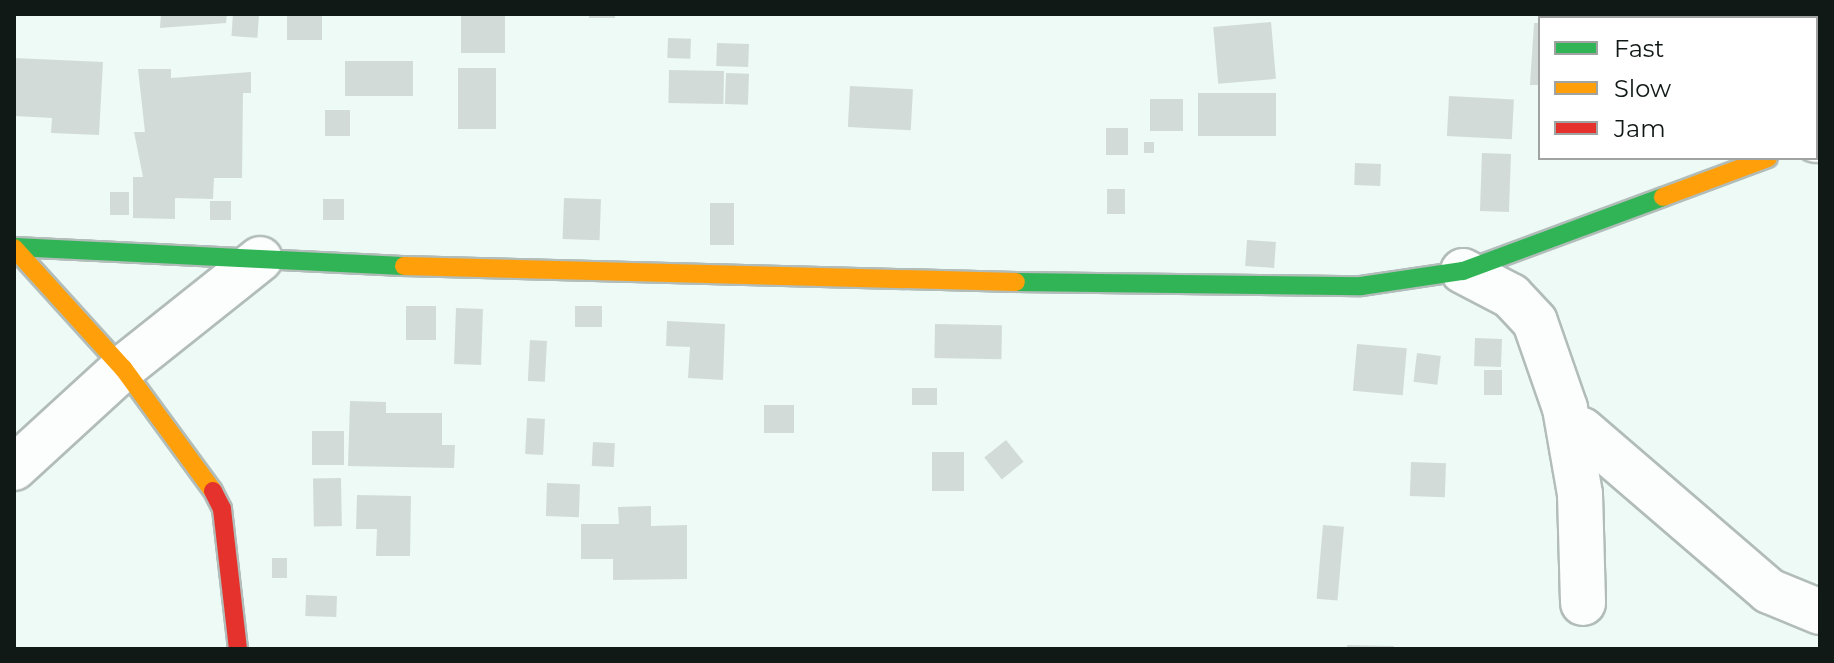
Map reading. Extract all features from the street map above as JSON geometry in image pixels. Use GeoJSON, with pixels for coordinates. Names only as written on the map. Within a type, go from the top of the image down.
{"type":"FeatureCollection","features":[{"type":"Feature","properties":{"kind":"street"},"geometry":{"type":"LineString","coordinates":[[14,248],[643,278],[1361,286],[1463,271],[1763,160]]}},
{"type":"Feature","properties":{"kind":"street"},"geometry":{"type":"LineString","coordinates":[[14,248],[123,368],[222,509],[228,612],[238,649]]}},
{"type":"Feature","properties":{"kind":"street"},"geometry":{"type":"LineString","coordinates":[[14,468],[123,368],[260,259]]}},
{"type":"Feature","properties":{"kind":"street"},"geometry":{"type":"LineString","coordinates":[[1463,271],[1511,296],[1535,322],[1565,408],[1578,480],[1583,603]]}},
{"type":"Feature","properties":{"kind":"street"},"geometry":{"type":"LineString","coordinates":[[1582,430],[1769,591],[1820,612]]}},
{"type":"Feature","properties":{"kind":"building"},"geometry":{"type":"Polygon","coordinates":[[[161,14],[227,14],[226,23],[160,28],[161,14]]]}},
{"type":"Feature","properties":{"kind":"building"},"geometry":{"type":"Polygon","coordinates":[[[233,14],[259,16],[257,38],[231,36],[233,14]]]}},
{"type":"Feature","properties":{"kind":"building"},"geometry":{"type":"Polygon","coordinates":[[[287,14],[322,14],[322,40],[287,40],[287,14]]]}},
{"type":"Feature","properties":{"kind":"building"},"geometry":{"type":"Polygon","coordinates":[[[461,14],[505,14],[505,53],[461,53],[461,14]]]}},
{"type":"Feature","properties":{"kind":"building"},"geometry":{"type":"Polygon","coordinates":[[[589,14],[615,14],[615,18],[589,18],[589,14]]]}},
{"type":"Feature","properties":{"kind":"building"},"geometry":{"type":"Polygon","coordinates":[[[1271,22],[1276,79],[1218,84],[1213,27],[1271,22]]]}},
{"type":"Feature","properties":{"kind":"building"},"geometry":{"type":"Polygon","coordinates":[[[1534,23],[1538,23],[1538,85],[1530,85],[1534,23]]]}},
{"type":"Feature","properties":{"kind":"building"},"geometry":{"type":"Polygon","coordinates":[[[668,38],[691,39],[690,59],[667,58],[668,38]]]}},
{"type":"Feature","properties":{"kind":"building"},"geometry":{"type":"Polygon","coordinates":[[[717,43],[749,44],[748,67],[716,66],[717,43]]]}},
{"type":"Feature","properties":{"kind":"building"},"geometry":{"type":"Polygon","coordinates":[[[14,58],[103,62],[99,135],[51,133],[52,118],[14,116],[14,58]]]}},
{"type":"Feature","properties":{"kind":"building"},"geometry":{"type":"Polygon","coordinates":[[[345,61],[413,61],[413,96],[345,96],[345,61]]]}},
{"type":"Feature","properties":{"kind":"building"},"geometry":{"type":"Polygon","coordinates":[[[458,68],[496,68],[496,129],[458,129],[458,68]]]}},
{"type":"Feature","properties":{"kind":"building"},"geometry":{"type":"Polygon","coordinates":[[[138,69],[171,69],[171,78],[251,72],[251,93],[243,93],[242,178],[214,178],[213,199],[175,198],[175,219],[133,218],[133,177],[143,177],[134,132],[145,132],[138,69]]]}},
{"type":"Feature","properties":{"kind":"building"},"geometry":{"type":"Polygon","coordinates":[[[669,70],[724,71],[723,104],[668,103],[669,70]]]}},
{"type":"Feature","properties":{"kind":"building"},"geometry":{"type":"Polygon","coordinates":[[[726,73],[749,74],[748,105],[725,104],[726,73]]]}},
{"type":"Feature","properties":{"kind":"building"},"geometry":{"type":"Polygon","coordinates":[[[850,86],[913,89],[911,130],[848,127],[850,86]]]}},
{"type":"Feature","properties":{"kind":"building"},"geometry":{"type":"Polygon","coordinates":[[[1198,93],[1276,93],[1276,136],[1198,136],[1198,93]]]}},
{"type":"Feature","properties":{"kind":"building"},"geometry":{"type":"Polygon","coordinates":[[[1449,96],[1514,99],[1512,139],[1447,136],[1449,96]]]}},
{"type":"Feature","properties":{"kind":"building"},"geometry":{"type":"Polygon","coordinates":[[[1150,99],[1183,99],[1183,131],[1150,131],[1150,99]]]}},
{"type":"Feature","properties":{"kind":"building"},"geometry":{"type":"Polygon","coordinates":[[[325,110],[350,110],[350,136],[325,136],[325,110]]]}},
{"type":"Feature","properties":{"kind":"building"},"geometry":{"type":"Polygon","coordinates":[[[1106,128],[1128,128],[1128,155],[1106,155],[1106,128]]]}},
{"type":"Feature","properties":{"kind":"building"},"geometry":{"type":"Polygon","coordinates":[[[1144,142],[1154,142],[1154,153],[1144,153],[1144,142]]]}},
{"type":"Feature","properties":{"kind":"building"},"geometry":{"type":"Polygon","coordinates":[[[1482,153],[1511,154],[1509,212],[1480,211],[1482,153]]]}},
{"type":"Feature","properties":{"kind":"building"},"geometry":{"type":"Polygon","coordinates":[[[1355,163],[1381,164],[1380,186],[1354,185],[1355,163]]]}},
{"type":"Feature","properties":{"kind":"building"},"geometry":{"type":"Polygon","coordinates":[[[1107,189],[1125,189],[1125,214],[1107,214],[1107,189]]]}},
{"type":"Feature","properties":{"kind":"building"},"geometry":{"type":"Polygon","coordinates":[[[110,192],[129,192],[129,215],[110,215],[110,192]]]}},
{"type":"Feature","properties":{"kind":"building"},"geometry":{"type":"Polygon","coordinates":[[[564,198],[601,199],[600,240],[563,239],[564,198]]]}},
{"type":"Feature","properties":{"kind":"building"},"geometry":{"type":"Polygon","coordinates":[[[323,199],[344,199],[344,220],[323,220],[323,199]]]}},
{"type":"Feature","properties":{"kind":"building"},"geometry":{"type":"Polygon","coordinates":[[[210,201],[231,201],[231,220],[210,220],[210,201]]]}},
{"type":"Feature","properties":{"kind":"building"},"geometry":{"type":"Polygon","coordinates":[[[710,203],[734,203],[734,245],[710,245],[710,203]]]}},
{"type":"Feature","properties":{"kind":"building"},"geometry":{"type":"Polygon","coordinates":[[[1247,240],[1276,242],[1274,268],[1245,266],[1247,240]]]}},
{"type":"Feature","properties":{"kind":"building"},"geometry":{"type":"Polygon","coordinates":[[[406,306],[436,306],[436,340],[406,340],[406,306]]]}},
{"type":"Feature","properties":{"kind":"building"},"geometry":{"type":"Polygon","coordinates":[[[575,306],[602,306],[602,327],[575,327],[575,306]]]}},
{"type":"Feature","properties":{"kind":"building"},"geometry":{"type":"Polygon","coordinates":[[[456,308],[483,309],[481,365],[454,364],[456,308]]]}},
{"type":"Feature","properties":{"kind":"building"},"geometry":{"type":"Polygon","coordinates":[[[667,321],[725,324],[723,380],[688,378],[690,347],[666,346],[667,321]]]}},
{"type":"Feature","properties":{"kind":"building"},"geometry":{"type":"Polygon","coordinates":[[[935,324],[1002,325],[1001,359],[934,358],[935,324]]]}},
{"type":"Feature","properties":{"kind":"building"},"geometry":{"type":"Polygon","coordinates":[[[1475,338],[1502,339],[1501,367],[1474,366],[1475,338]]]}},
{"type":"Feature","properties":{"kind":"building"},"geometry":{"type":"Polygon","coordinates":[[[530,340],[547,341],[545,382],[528,381],[530,340]]]}},
{"type":"Feature","properties":{"kind":"building"},"geometry":{"type":"Polygon","coordinates":[[[1357,344],[1407,348],[1403,395],[1353,391],[1357,344]]]}},
{"type":"Feature","properties":{"kind":"building"},"geometry":{"type":"Polygon","coordinates":[[[1417,353],[1441,356],[1437,385],[1413,382],[1417,353]]]}},
{"type":"Feature","properties":{"kind":"building"},"geometry":{"type":"Polygon","coordinates":[[[1484,370],[1502,370],[1502,395],[1484,395],[1484,370]]]}},
{"type":"Feature","properties":{"kind":"building"},"geometry":{"type":"Polygon","coordinates":[[[912,388],[937,388],[937,405],[912,405],[912,388]]]}},
{"type":"Feature","properties":{"kind":"building"},"geometry":{"type":"Polygon","coordinates":[[[350,401],[386,402],[386,413],[442,413],[442,445],[455,445],[454,468],[348,466],[350,401]]]}},
{"type":"Feature","properties":{"kind":"building"},"geometry":{"type":"Polygon","coordinates":[[[764,405],[794,405],[794,433],[764,433],[764,405]]]}},
{"type":"Feature","properties":{"kind":"building"},"geometry":{"type":"Polygon","coordinates":[[[527,418],[545,419],[543,455],[525,454],[527,418]]]}},
{"type":"Feature","properties":{"kind":"building"},"geometry":{"type":"Polygon","coordinates":[[[312,431],[344,431],[344,465],[312,465],[312,431]]]}},
{"type":"Feature","properties":{"kind":"building"},"geometry":{"type":"Polygon","coordinates":[[[1006,440],[1024,462],[1002,479],[984,458],[1006,440]]]}},
{"type":"Feature","properties":{"kind":"building"},"geometry":{"type":"Polygon","coordinates":[[[593,442],[615,443],[614,467],[592,466],[593,442]]]}},
{"type":"Feature","properties":{"kind":"building"},"geometry":{"type":"Polygon","coordinates":[[[932,452],[964,452],[964,491],[932,491],[932,452]]]}},
{"type":"Feature","properties":{"kind":"building"},"geometry":{"type":"Polygon","coordinates":[[[1411,462],[1446,463],[1445,497],[1410,496],[1411,462]]]}},
{"type":"Feature","properties":{"kind":"building"},"geometry":{"type":"Polygon","coordinates":[[[313,478],[341,478],[342,526],[314,526],[313,478]]]}},
{"type":"Feature","properties":{"kind":"building"},"geometry":{"type":"Polygon","coordinates":[[[547,483],[580,484],[579,517],[546,516],[547,483]]]}},
{"type":"Feature","properties":{"kind":"building"},"geometry":{"type":"Polygon","coordinates":[[[357,495],[411,496],[410,556],[376,556],[377,529],[356,529],[357,495]]]}},
{"type":"Feature","properties":{"kind":"building"},"geometry":{"type":"Polygon","coordinates":[[[651,506],[651,526],[687,525],[687,579],[613,580],[613,559],[581,559],[581,524],[619,524],[618,507],[651,506]]]}},
{"type":"Feature","properties":{"kind":"building"},"geometry":{"type":"Polygon","coordinates":[[[1323,525],[1344,527],[1337,601],[1317,599],[1323,525]]]}},
{"type":"Feature","properties":{"kind":"building"},"geometry":{"type":"Polygon","coordinates":[[[272,558],[287,558],[287,578],[272,578],[272,558]]]}},
{"type":"Feature","properties":{"kind":"building"},"geometry":{"type":"Polygon","coordinates":[[[306,595],[337,596],[336,617],[305,616],[306,595]]]}},
{"type":"Feature","properties":{"kind":"building"},"geometry":{"type":"Polygon","coordinates":[[[1347,645],[1394,646],[1394,649],[1347,649],[1347,645]]]}},
{"type":"Feature","properties":{"kind":"traffic: fast"},"geometry":{"type":"LineString","coordinates":[[1016,282],[1361,286],[1463,271],[1663,197]]}},
{"type":"Feature","properties":{"kind":"traffic: fast"},"geometry":{"type":"LineString","coordinates":[[14,247],[404,266]]}},
{"type":"Feature","properties":{"kind":"traffic: slow"},"geometry":{"type":"LineString","coordinates":[[1663,197],[1763,160]]}},
{"type":"Feature","properties":{"kind":"traffic: slow"},"geometry":{"type":"LineString","coordinates":[[14,248],[123,368],[213,491]]}},
{"type":"Feature","properties":{"kind":"traffic: slow"},"geometry":{"type":"LineString","coordinates":[[404,266],[1016,282]]}},
{"type":"Feature","properties":{"kind":"traffic: jam"},"geometry":{"type":"LineString","coordinates":[[213,491],[222,509],[238,649]]}}]}
